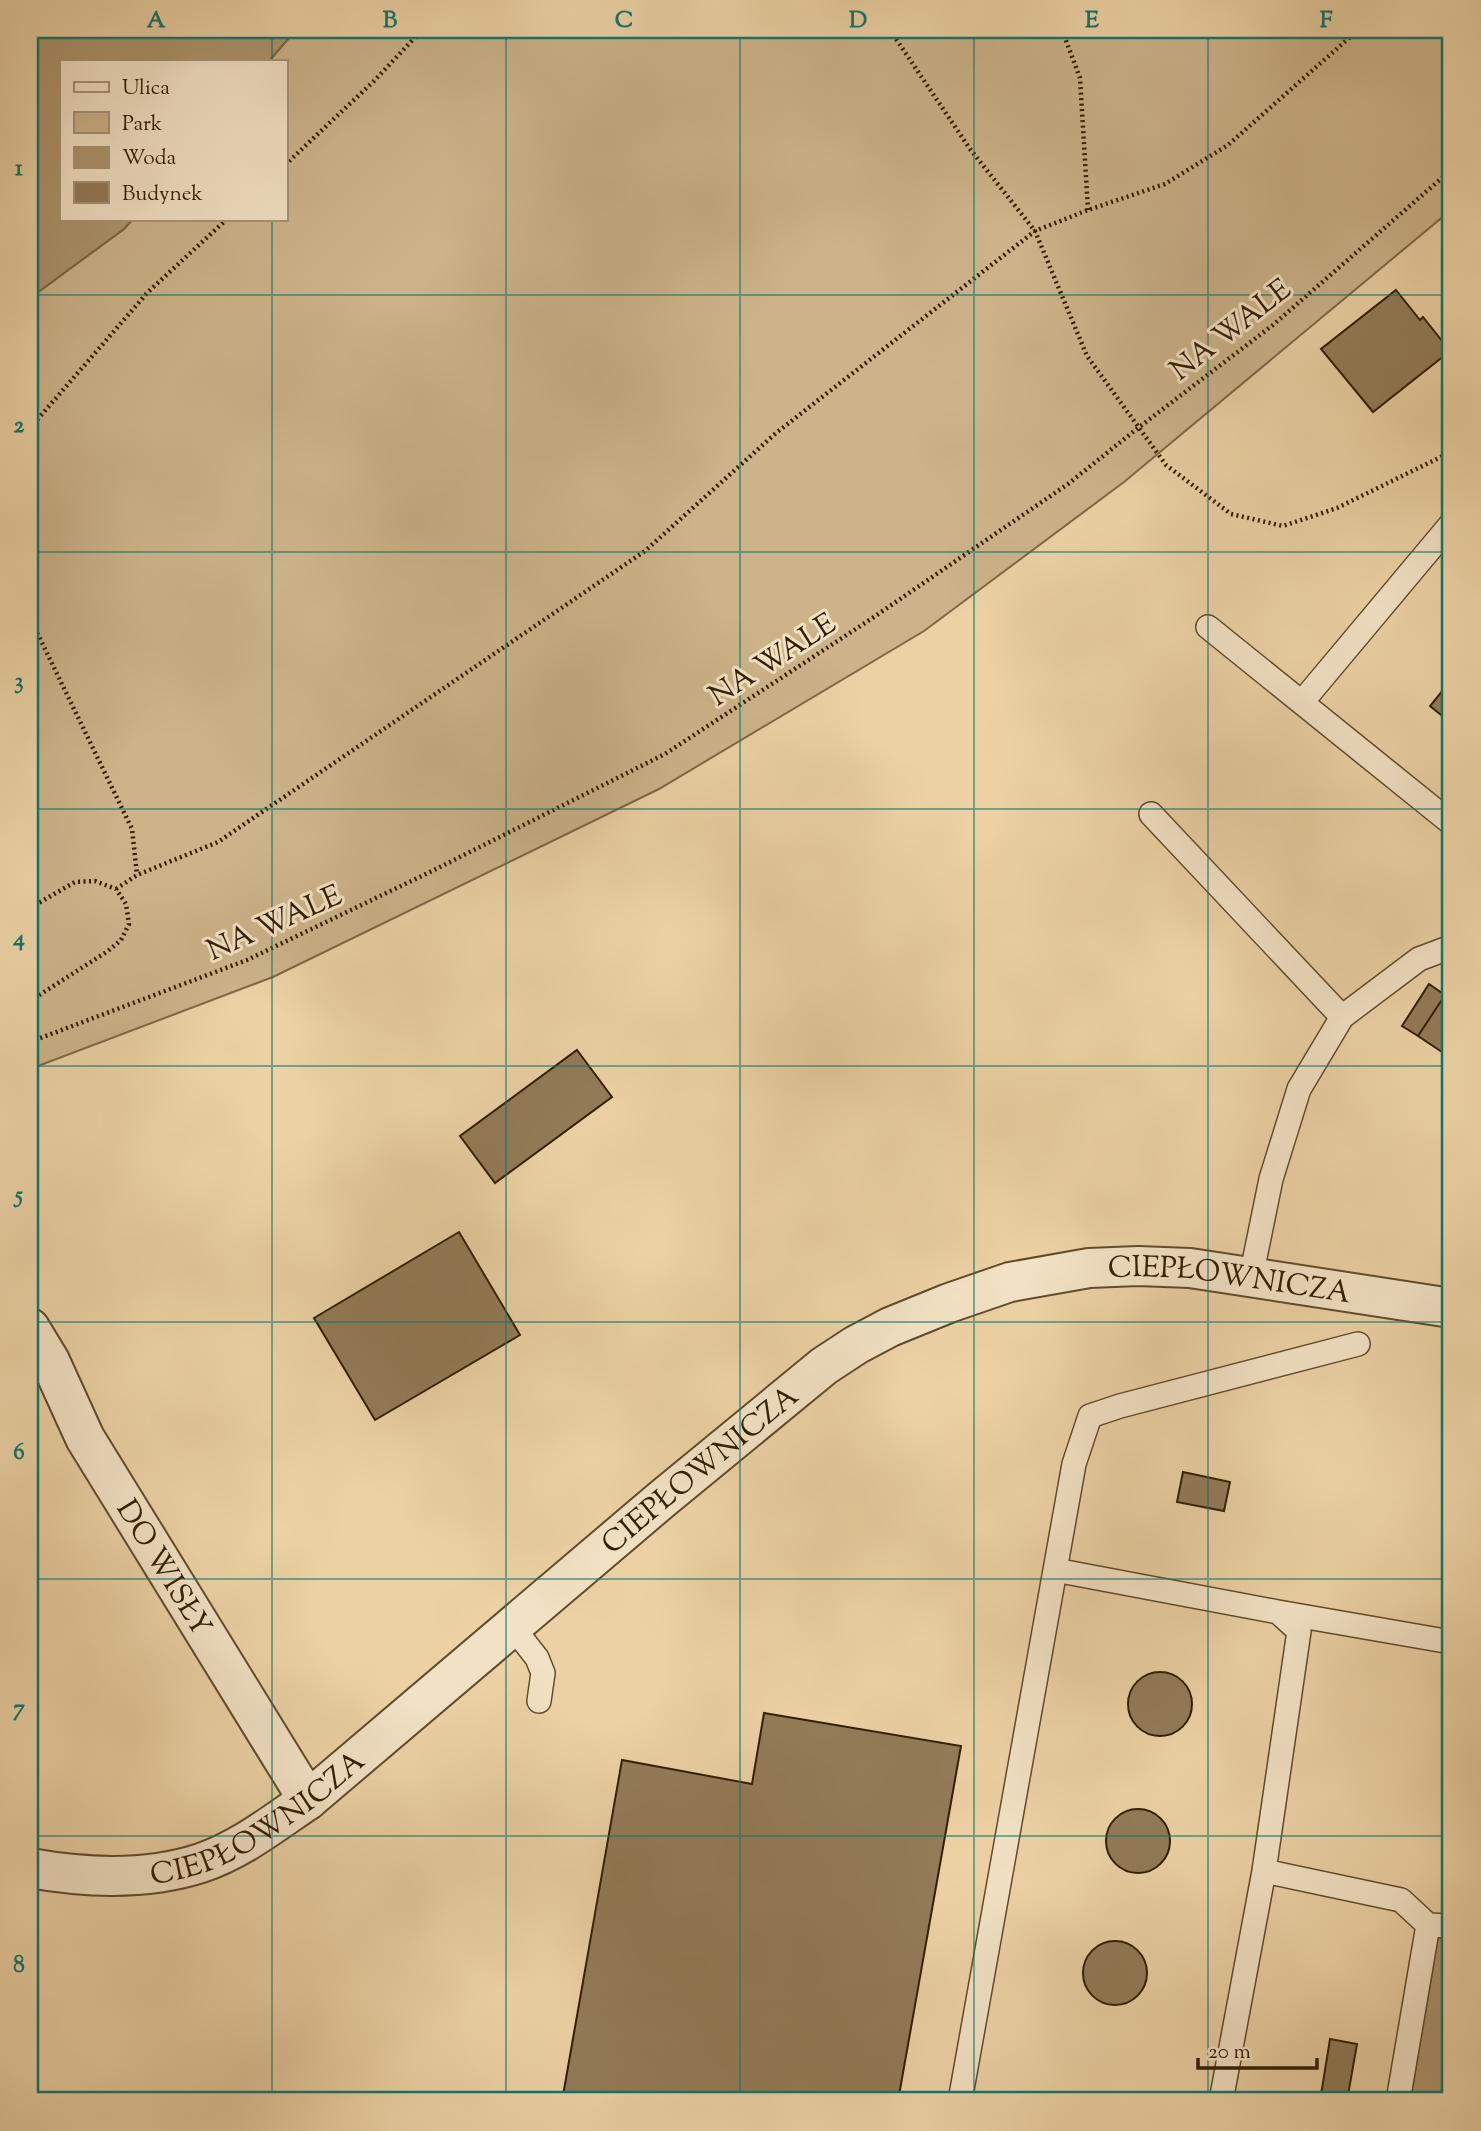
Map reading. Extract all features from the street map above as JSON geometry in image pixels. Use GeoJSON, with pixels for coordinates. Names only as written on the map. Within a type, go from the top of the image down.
{"type":"FeatureCollection","features":[{"type":"Feature","properties":{"kind":"street","name":"CIEPŁOWNICZA"},"geometry":{"type":"LineString","coordinates":[[30,1868],[117,1876],[160,1873],[202,1862],[256,1836],[308,1800],[824,1366],[856,1345],[949,1303],[1010,1282],[1089,1268],[1138,1266],[1190,1268],[1451,1308]]}},
{"type":"Feature","properties":{"kind":"street","name":"DO WISŁY"},"geometry":{"type":"LineString","coordinates":[[30,1328],[50,1361],[85,1438],[308,1800]]}},
{"type":"Feature","properties":{"kind":"lane"},"geometry":{"type":"LineString","coordinates":[[1302,702],[1451,524]]}},
{"type":"Feature","properties":{"kind":"lane"},"geometry":{"type":"LineString","coordinates":[[1208,627],[1451,823]]}},
{"type":"Feature","properties":{"kind":"lane"},"geometry":{"type":"LineString","coordinates":[[1150,814],[1342,1017]]}},
{"type":"Feature","properties":{"kind":"lane"},"geometry":{"type":"LineString","coordinates":[[1251,1278],[1271,1179],[1299,1088],[1342,1017],[1419,959],[1451,947]]}},
{"type":"Feature","properties":{"kind":"lane"},"geometry":{"type":"LineString","coordinates":[[960,2101],[1074,1464],[1090,1416],[1358,1343]]}},
{"type":"Feature","properties":{"kind":"lane"},"geometry":{"type":"LineString","coordinates":[[1055,1570],[1451,1642]]}},
{"type":"Feature","properties":{"kind":"lane"},"geometry":{"type":"LineString","coordinates":[[1221,2101],[1264,1871],[1299,1631],[1278,1612]]}},
{"type":"Feature","properties":{"kind":"lane"},"geometry":{"type":"LineString","coordinates":[[512,1626],[537,1658],[543,1673],[540,1701]]}},
{"type":"Feature","properties":{"kind":"lane"},"geometry":{"type":"LineString","coordinates":[[1264,1871],[1401,1900],[1428,1926],[1451,1926]]}},
{"type":"Feature","properties":{"kind":"lane"},"geometry":{"type":"LineString","coordinates":[[1398,2101],[1428,1926]]}},
{"type":"Feature","properties":{"kind":"path"},"geometry":{"type":"LineString","coordinates":[[287,162],[374,81],[422,30]]}},
{"type":"Feature","properties":{"kind":"path"},"geometry":{"type":"LineString","coordinates":[[890,30],[970,149],[1035,231],[1087,356],[1166,465],[1231,514],[1283,526],[1337,509],[1451,452]]}},
{"type":"Feature","properties":{"kind":"path"},"geometry":{"type":"LineString","coordinates":[[1062,30],[1080,78],[1088,210]]}},
{"type":"Feature","properties":{"kind":"path"},"geometry":{"type":"LineString","coordinates":[[116,889],[137,875],[218,842],[645,551],[776,433],[1035,231],[1165,184],[1227,145],[1358,30]]}},
{"type":"Feature","properties":{"kind":"path","name":"NA WALE"},"geometry":{"type":"LineString","coordinates":[[30,1042],[247,960],[665,754],[882,612],[1057,492],[1273,326],[1451,170]]}},
{"type":"Feature","properties":{"kind":"path"},"geometry":{"type":"LineString","coordinates":[[30,428],[148,292],[226,220]]}},
{"type":"Feature","properties":{"kind":"path"},"geometry":{"type":"LineString","coordinates":[[30,618],[132,829],[137,875]]}},
{"type":"Feature","properties":{"kind":"path"},"geometry":{"type":"LineString","coordinates":[[30,908],[75,882],[95,881],[116,889],[126,904],[129,925],[121,940],[30,1001]]}},
{"type":"Feature","properties":{"kind":"green space"},"geometry":{"type":"Polygon","coordinates":[[[296,30],[1451,30],[1451,210],[1124,482],[924,631],[659,789],[273,977],[30,1069],[30,298],[124,229],[132,220],[287,220],[287,60],[270,60],[296,30]]]}},
{"type":"Feature","properties":{"kind":"water"},"geometry":{"type":"Polygon","coordinates":[[[30,30],[296,30],[270,60],[60,60],[60,220],[132,220],[124,229],[30,298],[30,30]]]}},
{"type":"Feature","properties":{"kind":"water"},"geometry":{"type":"Polygon","coordinates":[[[1438,1937],[1451,1939],[1451,2101],[1410,2101],[1438,1937]]]}},
{"type":"Feature","properties":{"kind":"building"},"geometry":{"type":"Polygon","coordinates":[[[1396,290],[1420,320],[1423,317],[1450,351],[1373,412],[1321,349],[1396,290]]]}},
{"type":"Feature","properties":{"kind":"building"},"geometry":{"type":"Polygon","coordinates":[[[1451,680],[1451,723],[1430,706],[1451,680]]]}},
{"type":"Feature","properties":{"kind":"building"},"geometry":{"type":"Polygon","coordinates":[[[1429,984],[1445,995],[1418,1036],[1402,1026],[1429,984]]]}},
{"type":"Feature","properties":{"kind":"building"},"geometry":{"type":"Polygon","coordinates":[[[1445,995],[1451,998],[1451,1058],[1418,1036],[1445,995]]]}},
{"type":"Feature","properties":{"kind":"building"},"geometry":{"type":"Polygon","coordinates":[[[577,1050],[612,1097],[495,1183],[460,1136],[577,1050]]]}},
{"type":"Feature","properties":{"kind":"building"},"geometry":{"type":"Polygon","coordinates":[[[459,1232],[520,1335],[375,1420],[314,1318],[459,1232]]]}},
{"type":"Feature","properties":{"kind":"building"},"geometry":{"type":"Polygon","coordinates":[[[1183,1472],[1230,1482],[1224,1511],[1177,1502],[1183,1472]]]}},
{"type":"Feature","properties":{"kind":"building"},"geometry":{"type":"Polygon","coordinates":[[[1160,1672],[1172,1674],[1183,1681],[1190,1692],[1190,1716],[1183,1727],[1172,1734],[1160,1736],[1148,1734],[1137,1727],[1130,1716],[1128,1704],[1130,1692],[1137,1681],[1148,1674],[1160,1672]]]}},
{"type":"Feature","properties":{"kind":"building"},"geometry":{"type":"Polygon","coordinates":[[[764,1713],[961,1746],[898,2101],[562,2101],[622,1760],[752,1784],[764,1713]]]}},
{"type":"Feature","properties":{"kind":"building"},"geometry":{"type":"Polygon","coordinates":[[[1132,1809],[1144,1809],[1161,1818],[1168,1829],[1168,1853],[1161,1864],[1144,1873],[1132,1873],[1120,1868],[1111,1859],[1106,1847],[1106,1835],[1111,1823],[1120,1814],[1132,1809]]]}},
{"type":"Feature","properties":{"kind":"building"},"geometry":{"type":"Polygon","coordinates":[[[1109,1941],[1121,1941],[1138,1950],[1145,1961],[1145,1985],[1138,1996],[1121,2005],[1109,2005],[1097,2000],[1088,1991],[1083,1979],[1083,1967],[1088,1955],[1097,1946],[1109,1941]]]}},
{"type":"Feature","properties":{"kind":"building"},"geometry":{"type":"Polygon","coordinates":[[[1330,2039],[1357,2044],[1347,2101],[1320,2101],[1330,2039]]]}}]}
